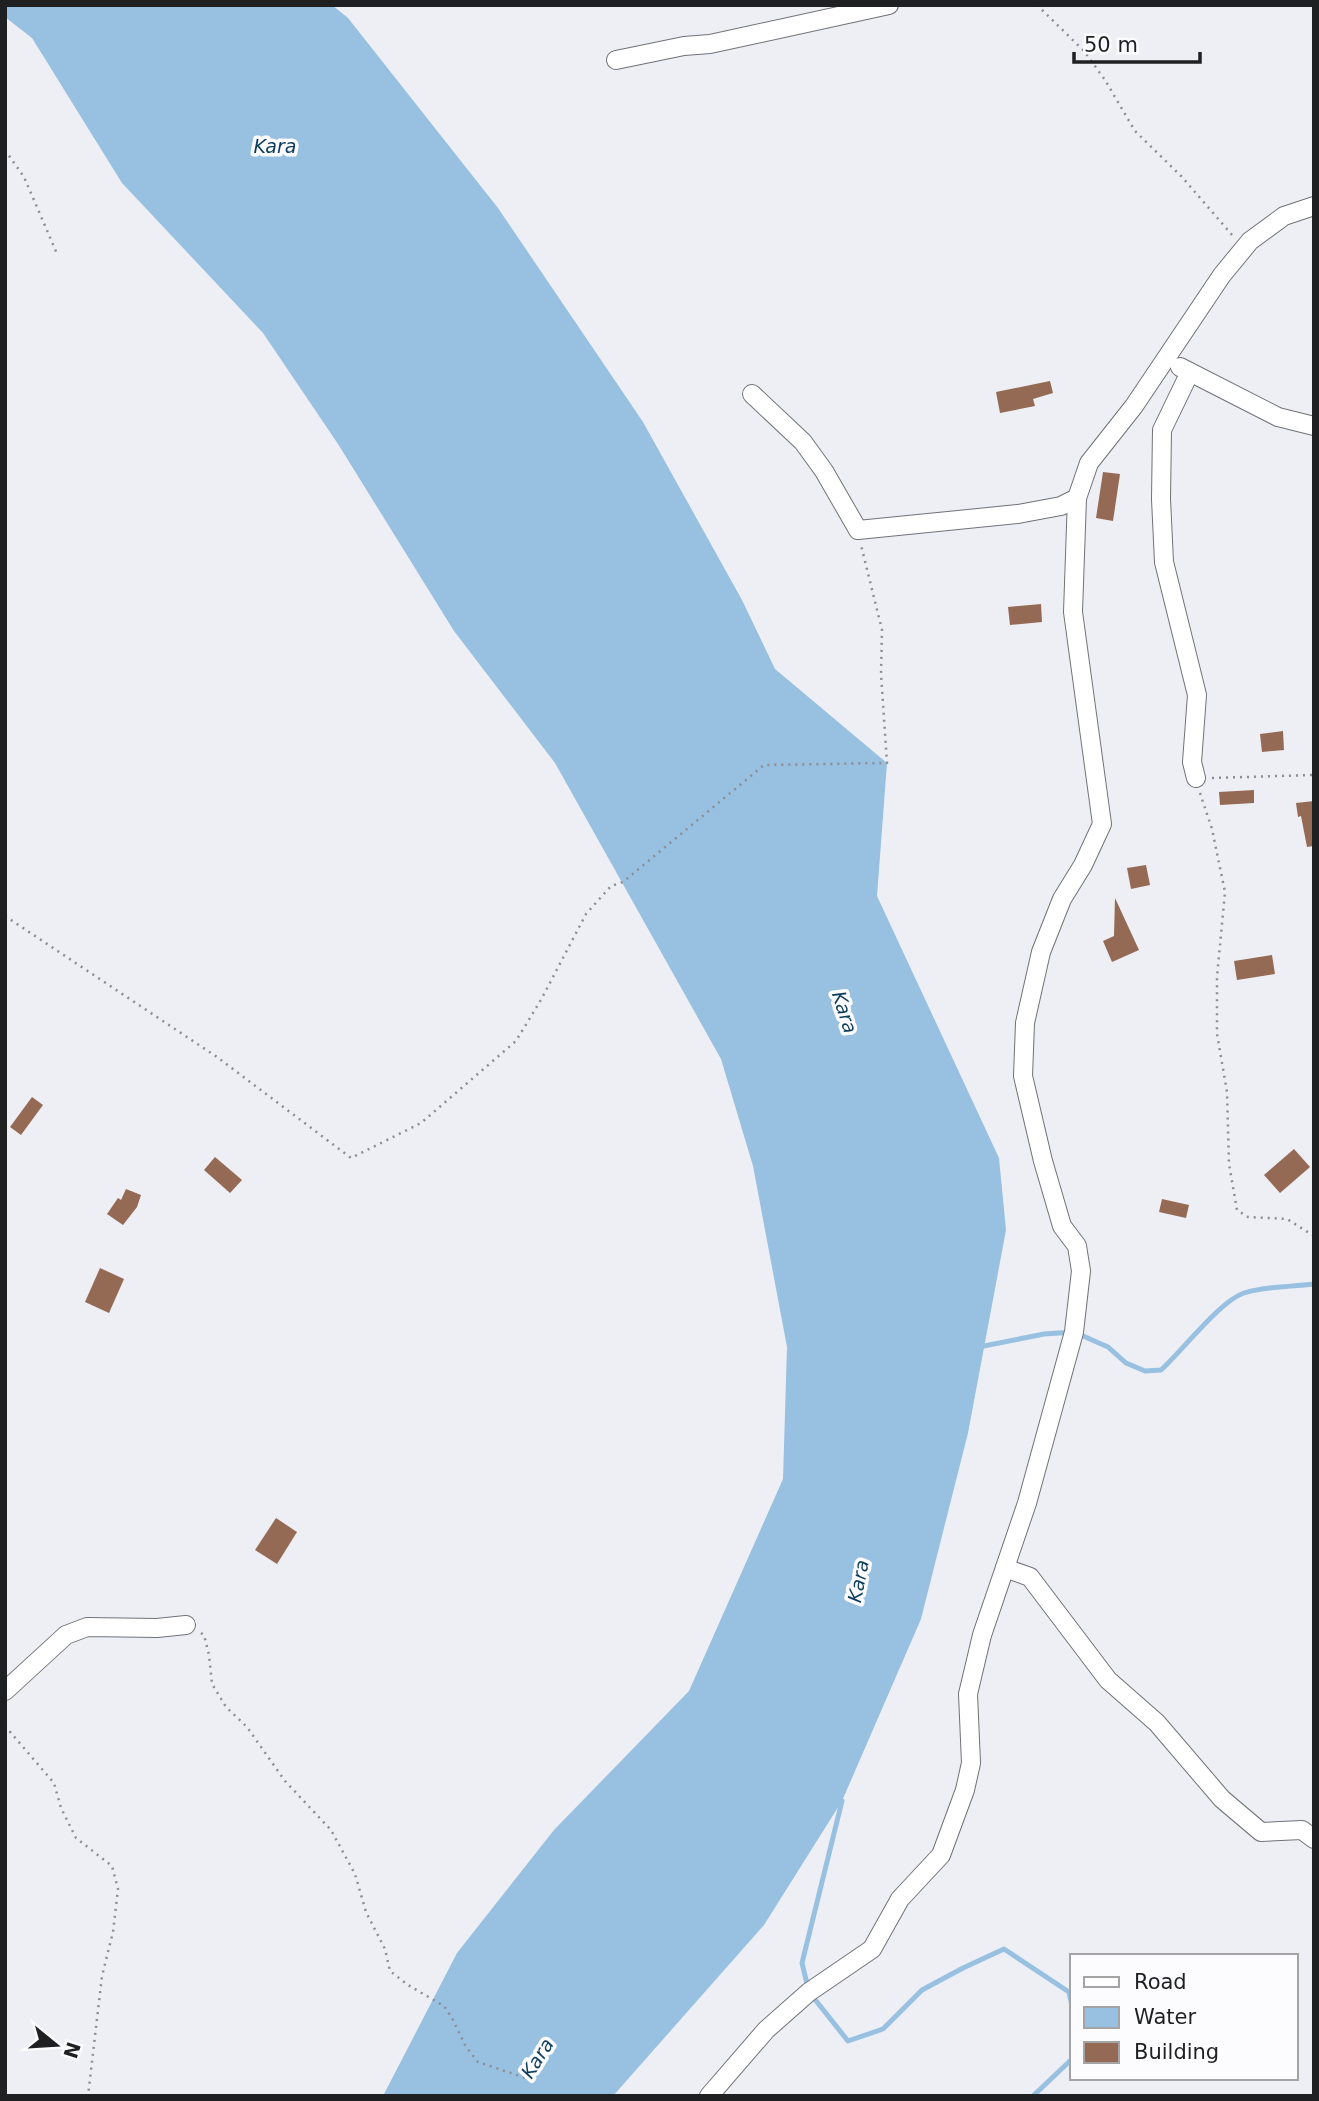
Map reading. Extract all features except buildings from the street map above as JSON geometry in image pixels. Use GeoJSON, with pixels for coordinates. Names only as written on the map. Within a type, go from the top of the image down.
{"type":"FeatureCollection","features":[{"type":"Feature","properties":{"kind":"street"},"geometry":{"type":"LineString","coordinates":[[616,60],[684,46],[710,44],[889,5]]}},
{"type":"Feature","properties":{"kind":"street"},"geometry":{"type":"LineString","coordinates":[[709,2096],[766,2030],[810,1992],[872,1949],[900,1899],[941,1854],[965,1790],[971,1763],[968,1694],[982,1635],[1027,1503],[1074,1332],[1081,1271],[1077,1246],[1062,1226],[1023,1076],[1025,1023],[1041,952],[1062,899],[1102,824],[1073,612],[1077,498],[1089,463],[1134,406],[1222,275],[1250,241],[1284,216],[1314,206]]}},
{"type":"Feature","properties":{"kind":"street"},"geometry":{"type":"LineString","coordinates":[[1166,360],[1278,417],[1314,426]]}},
{"type":"Feature","properties":{"kind":"street"},"geometry":{"type":"LineString","coordinates":[[1190,372],[1162,430],[1161,499],[1164,562],[1197,695],[1192,762],[1196,778]]}},
{"type":"Feature","properties":{"kind":"street"},"geometry":{"type":"LineString","coordinates":[[752,394],[803,442],[824,471],[858,530],[1018,514],[1061,506],[1077,498]]}},
{"type":"Feature","properties":{"kind":"street"},"geometry":{"type":"LineString","coordinates":[[1005,1568],[1030,1577],[1108,1680],[1157,1723],[1222,1799],[1261,1832],[1308,1834],[1314,1815]]}},
{"type":"Feature","properties":{"kind":"street"},"geometry":{"type":"LineString","coordinates":[[5,1691],[66,1635],[87,1627],[156,1628],[186,1625]]}},
{"type":"Feature","properties":{"kind":"path"},"geometry":{"type":"LineString","coordinates":[[1037,5],[1084,51],[1105,80],[1135,131],[1182,177],[1234,236],[1250,241]]}},
{"type":"Feature","properties":{"kind":"path"},"geometry":{"type":"LineString","coordinates":[[5,150],[24,177],[58,256]]}},
{"type":"Feature","properties":{"kind":"path"},"geometry":{"type":"LineString","coordinates":[[5,916],[217,1057],[351,1158],[421,1123],[516,1041],[586,914],[611,886],[623,882],[764,765],[887,763],[881,674],[882,630],[858,530]]}},
{"type":"Feature","properties":{"kind":"path"},"geometry":{"type":"LineString","coordinates":[[1314,768],[1312,775],[1196,778],[1212,829],[1225,892],[1217,976],[1217,1034],[1227,1092],[1229,1164],[1237,1210],[1248,1217],[1287,1219],[1314,1236]]}},
{"type":"Feature","properties":{"kind":"path"},"geometry":{"type":"LineString","coordinates":[[186,1625],[204,1635],[212,1684],[226,1707],[247,1727],[285,1780],[331,1830],[355,1874],[366,1912],[385,1949],[390,1971],[443,2006],[466,2047],[478,2062],[526,2078]]}},
{"type":"Feature","properties":{"kind":"path"},"geometry":{"type":"LineString","coordinates":[[5,1726],[54,1783],[61,1808],[76,1838],[112,1866],[118,1889],[113,1932],[102,1976],[88,2096]]}},
{"type":"Feature","properties":{"kind":"water","name":"Kara"},"geometry":{"type":"Polygon","coordinates":[[[5,5],[332,5],[348,18],[498,208],[643,422],[742,600],[775,669],[887,763],[877,896],[999,1158],[1006,1230],[968,1433],[921,1619],[842,1801],[764,1925],[613,2096],[383,2096],[457,1953],[554,1830],[689,1691],[783,1479],[787,1347],[753,1166],[721,1059],[555,763],[454,631],[338,444],[263,333],[122,183],[32,38],[5,17],[5,5]]]}},
{"type":"Feature","properties":{"kind":"waterway"},"geometry":{"type":"LineString","coordinates":[[979,1347],[1044,1334],[1074,1332],[1108,1347],[1126,1363],[1145,1371],[1161,1370],[1234,1298],[1261,1289],[1314,1284]]}},
{"type":"Feature","properties":{"kind":"waterway"},"geometry":{"type":"LineString","coordinates":[[842,1801],[802,1963],[809,1992],[848,2041],[883,2029],[922,1990],[1004,1949],[1069,1992],[1070,1997]]}},
{"type":"Feature","properties":{"kind":"waterway"},"geometry":{"type":"LineString","coordinates":[[1033,2096],[1070,2061]]}}]}
